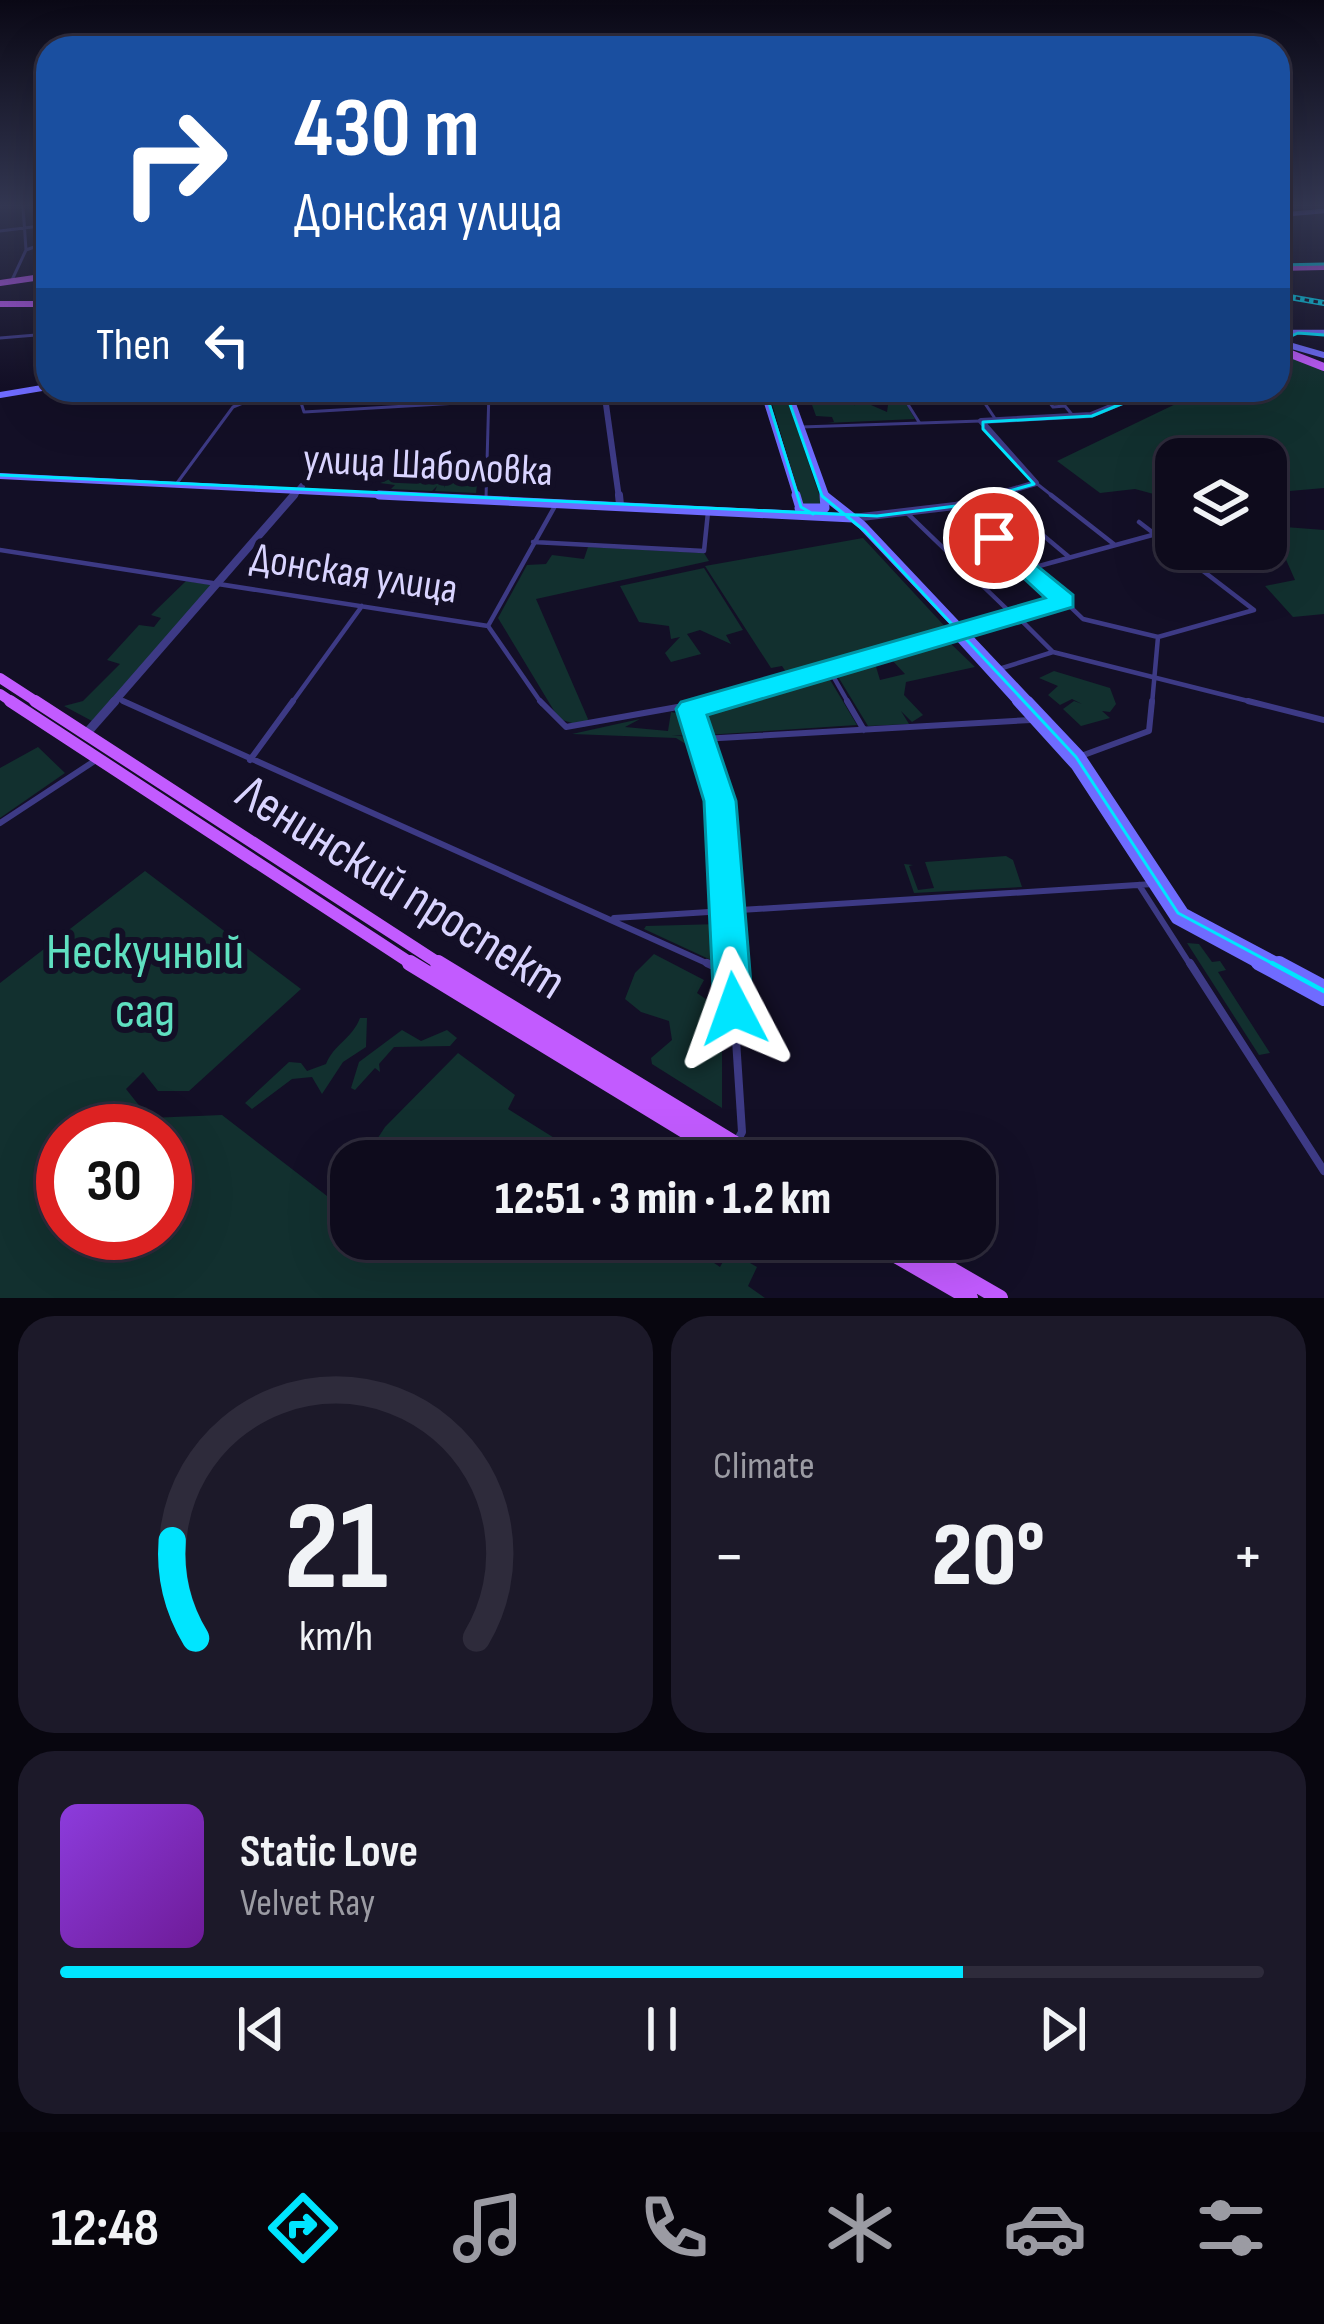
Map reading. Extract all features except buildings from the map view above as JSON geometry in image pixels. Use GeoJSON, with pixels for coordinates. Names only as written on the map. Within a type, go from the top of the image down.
{"type":"FeatureCollection","features":[{"type":"Feature","properties":{"kind":"main road"},"geometry":{"type":"LineString","coordinates":[[1290,269],[1324,268]]}},
{"type":"Feature","properties":{"kind":"main road"},"geometry":{"type":"LineString","coordinates":[[3,282],[35,278]]}},
{"type":"Feature","properties":{"kind":"main road"},"geometry":{"type":"LineString","coordinates":[[0,304],[36,304]]}},
{"type":"Feature","properties":{"kind":"main road"},"geometry":{"type":"LineString","coordinates":[[1290,340],[1322,332]]}},
{"type":"Feature","properties":{"kind":"main road"},"geometry":{"type":"LineString","coordinates":[[1290,347],[1324,363]]}},
{"type":"Feature","properties":{"kind":"main road"},"geometry":{"type":"LineString","coordinates":[[0,395],[36,389]]}},
{"type":"Feature","properties":{"kind":"main road"},"geometry":{"type":"LineString","coordinates":[[768,402],[800,512],[826,508],[792,402]]}},
{"type":"Feature","properties":{"kind":"main road","name":"улица Шаболовка"},"geometry":{"type":"LineString","coordinates":[[0,474],[852,517]]}},
{"type":"Feature","properties":{"kind":"main road"},"geometry":{"type":"LineString","coordinates":[[824,495],[852,517],[991,672],[1075,757],[1178,922],[1324,999]]}},
{"type":"Feature","properties":{"kind":"main road","name":"улица Шаболовка"},"geometry":{"type":"LineString","coordinates":[[800,512],[852,517]]}},
{"type":"Feature","properties":{"kind":"main road","name":"Ленинский проспект"},"geometry":{"type":"LineString","coordinates":[[0,678],[711,1140]]}},
{"type":"Feature","properties":{"kind":"main road","name":"Ленинский проспект"},"geometry":{"type":"LineString","coordinates":[[0,694],[439,982],[709,1140]]}},
{"type":"Feature","properties":{"kind":"main road"},"geometry":{"type":"LineString","coordinates":[[1178,922],[1324,987]]}},
{"type":"Feature","properties":{"kind":"main road"},"geometry":{"type":"LineString","coordinates":[[904,1260],[970,1298]]}},
{"type":"Feature","properties":{"kind":"main road"},"geometry":{"type":"LineString","coordinates":[[934,1260],[1000,1298]]}},
{"type":"Feature","properties":{"kind":"street"},"geometry":{"type":"LineString","coordinates":[[0,338],[36,335]]}},
{"type":"Feature","properties":{"kind":"street"},"geometry":{"type":"LineString","coordinates":[[182,480],[233,406],[244,402]]}},
{"type":"Feature","properties":{"kind":"street"},"geometry":{"type":"LineString","coordinates":[[298,402],[304,412],[472,402]]}},
{"type":"Feature","properties":{"kind":"street"},"geometry":{"type":"LineString","coordinates":[[483,495],[489,402]]}},
{"type":"Feature","properties":{"kind":"street"},"geometry":{"type":"LineString","coordinates":[[605,402],[620,504]]}},
{"type":"Feature","properties":{"kind":"street"},"geometry":{"type":"LineString","coordinates":[[906,402],[919,422]]}},
{"type":"Feature","properties":{"kind":"street"},"geometry":{"type":"LineString","coordinates":[[984,402],[997,420]]}},
{"type":"Feature","properties":{"kind":"street"},"geometry":{"type":"LineString","coordinates":[[1050,402],[1065,406],[1074,416]]}},
{"type":"Feature","properties":{"kind":"street"},"geometry":{"type":"LineString","coordinates":[[800,427],[1074,416],[1098,414],[1125,402]]}},
{"type":"Feature","properties":{"kind":"street"},"geometry":{"type":"LineString","coordinates":[[981,421],[1036,483],[1115,545]]}},
{"type":"Feature","properties":{"kind":"street"},"geometry":{"type":"LineString","coordinates":[[852,517],[964,504],[1036,483]]}},
{"type":"Feature","properties":{"kind":"street"},"geometry":{"type":"LineString","coordinates":[[84,736],[301,488]]}},
{"type":"Feature","properties":{"kind":"street"},"geometry":{"type":"LineString","coordinates":[[995,495],[1070,558]]}},
{"type":"Feature","properties":{"kind":"street"},"geometry":{"type":"LineString","coordinates":[[488,626],[555,502]]}},
{"type":"Feature","properties":{"kind":"street"},"geometry":{"type":"LineString","coordinates":[[964,504],[1083,620],[1158,637],[1253,609],[1203,570]]}},
{"type":"Feature","properties":{"kind":"street"},"geometry":{"type":"LineString","coordinates":[[533,542],[704,551],[708,509]]}},
{"type":"Feature","properties":{"kind":"street"},"geometry":{"type":"LineString","coordinates":[[907,512],[1053,652],[1324,719]]}},
{"type":"Feature","properties":{"kind":"street"},"geometry":{"type":"LineString","coordinates":[[1138,522],[1155,533]]}},
{"type":"Feature","properties":{"kind":"street"},"geometry":{"type":"LineString","coordinates":[[1028,569],[1155,534]]}},
{"type":"Feature","properties":{"kind":"street","name":"Донская улица"},"geometry":{"type":"LineString","coordinates":[[0,550],[488,626],[563,726],[585,730],[691,709],[961,635],[1064,601]]}},
{"type":"Feature","properties":{"kind":"street"},"geometry":{"type":"LineString","coordinates":[[250,760],[362,606]]}},
{"type":"Feature","properties":{"kind":"street"},"geometry":{"type":"LineString","coordinates":[[1075,757],[1149,731],[1158,637]]}},
{"type":"Feature","properties":{"kind":"street"},"geometry":{"type":"LineString","coordinates":[[991,672],[1053,652]]}},
{"type":"Feature","properties":{"kind":"street"},"geometry":{"type":"LineString","coordinates":[[829,669],[864,730]]}},
{"type":"Feature","properties":{"kind":"street"},"geometry":{"type":"LineString","coordinates":[[119,699],[731,974]]}},
{"type":"Feature","properties":{"kind":"street"},"geometry":{"type":"LineString","coordinates":[[691,709],[720,801],[742,1132],[739,1140]]}},
{"type":"Feature","properties":{"kind":"street"},"geometry":{"type":"LineString","coordinates":[[702,739],[1037,719]]}},
{"type":"Feature","properties":{"kind":"street"},"geometry":{"type":"LineString","coordinates":[[0,823],[96,760]]}},
{"type":"Feature","properties":{"kind":"street"},"geometry":{"type":"LineString","coordinates":[[608,919],[1151,884]]}},
{"type":"Feature","properties":{"kind":"street"},"geometry":{"type":"LineString","coordinates":[[1178,922],[1324,1171]]}},
{"type":"Feature","properties":{"kind":"green space"},"geometry":{"type":"Polygon","coordinates":[[[1290,357],[1324,369],[1324,488],[1287,491],[1287,438],[1155,438],[1155,494],[1135,489],[1100,493],[1057,461],[1180,402],[1290,402],[1290,357]]]}},
{"type":"Feature","properties":{"kind":"green space"},"geometry":{"type":"Polygon","coordinates":[[[772,402],[788,402],[823,506],[802,506],[772,402]]]}},
{"type":"Feature","properties":{"kind":"green space"},"geometry":{"type":"Polygon","coordinates":[[[811,402],[853,402],[855,406],[854,402],[870,402],[887,412],[888,405],[905,402],[915,419],[827,423],[834,422],[832,417],[816,416],[811,402]]]}},
{"type":"Feature","properties":{"kind":"green space"},"geometry":{"type":"Polygon","coordinates":[[[425,465],[457,467],[433,470],[430,479],[455,476],[446,478],[444,488],[448,480],[465,481],[479,467],[476,493],[435,491],[437,486],[432,491],[391,489],[395,485],[380,483],[425,465]]]}},
{"type":"Feature","properties":{"kind":"green space"},"geometry":{"type":"Polygon","coordinates":[[[1287,527],[1324,530],[1324,614],[1293,617],[1265,586],[1295,580],[1287,562],[1287,527]]]}},
{"type":"Feature","properties":{"kind":"green space"},"geometry":{"type":"Polygon","coordinates":[[[863,538],[951,633],[786,672],[782,666],[771,668],[705,566],[863,538]]]}},
{"type":"Feature","properties":{"kind":"green space"},"geometry":{"type":"Polygon","coordinates":[[[588,547],[704,553],[709,561],[536,599],[588,719],[585,727],[559,719],[498,618],[527,565],[546,564],[552,555],[584,559],[588,547]]]}},
{"type":"Feature","properties":{"kind":"green space"},"geometry":{"type":"Polygon","coordinates":[[[704,568],[743,630],[726,635],[731,644],[700,630],[687,634],[701,654],[671,662],[665,653],[680,637],[671,639],[669,626],[639,622],[620,586],[704,568]]]}},
{"type":"Feature","properties":{"kind":"green space"},"geometry":{"type":"Polygon","coordinates":[[[186,581],[212,585],[92,721],[64,706],[83,701],[120,664],[107,660],[139,625],[154,627],[161,618],[151,615],[186,581]]]}},
{"type":"Feature","properties":{"kind":"green space"},"geometry":{"type":"Polygon","coordinates":[[[947,640],[975,667],[906,682],[904,695],[923,715],[912,722],[901,711],[909,724],[868,726],[834,670],[874,660],[880,680],[905,674],[891,659],[878,659],[947,640]]]}},
{"type":"Feature","properties":{"kind":"green space"},"geometry":{"type":"Polygon","coordinates":[[[1054,671],[1110,688],[1116,704],[1110,712],[1102,711],[1110,718],[1081,726],[1063,709],[1074,701],[1082,704],[1072,699],[1060,705],[1048,695],[1058,686],[1039,678],[1054,671]]]}},
{"type":"Feature","properties":{"kind":"green space"},"geometry":{"type":"Polygon","coordinates":[[[826,673],[857,725],[706,735],[699,711],[714,701],[826,673]]]}},
{"type":"Feature","properties":{"kind":"green space"},"geometry":{"type":"Polygon","coordinates":[[[671,712],[689,716],[695,736],[672,735],[696,738],[708,775],[689,746],[676,738],[572,734],[640,719],[625,727],[668,731],[671,712]]]}},
{"type":"Feature","properties":{"kind":"green space"},"geometry":{"type":"Polygon","coordinates":[[[38,747],[65,773],[0,818],[0,768],[38,747]]]}},
{"type":"Feature","properties":{"kind":"green space"},"geometry":{"type":"Polygon","coordinates":[[[1006,856],[1013,860],[1022,887],[914,893],[904,864],[913,865],[909,866],[918,890],[934,888],[925,862],[1006,856]]]}},
{"type":"Feature","properties":{"kind":"green space","name":"Нескучный сад"},"geometry":{"type":"Polygon","coordinates":[[[145,871],[301,989],[189,1091],[158,1091],[143,1072],[126,1089],[138,1104],[36,1104],[36,1260],[192,1260],[192,1116],[222,1115],[330,1195],[330,1260],[710,1260],[720,1267],[724,1260],[745,1260],[757,1267],[748,1286],[765,1298],[0,1298],[0,983],[145,871]]]}},
{"type":"Feature","properties":{"kind":"green space"},"geometry":{"type":"Polygon","coordinates":[[[720,924],[724,966],[644,929],[646,926],[720,924]]]}},
{"type":"Feature","properties":{"kind":"green space"},"geometry":{"type":"Polygon","coordinates":[[[1187,943],[1199,944],[1212,962],[1220,961],[1226,970],[1218,972],[1270,1053],[1259,1055],[1187,943]]]}},
{"type":"Feature","properties":{"kind":"green space"},"geometry":{"type":"Polygon","coordinates":[[[654,954],[704,980],[697,993],[713,1004],[709,1012],[713,1041],[722,1048],[722,1108],[652,1064],[651,1058],[672,1040],[669,1021],[641,1012],[625,999],[635,973],[654,954]]]}},
{"type":"Feature","properties":{"kind":"green space"},"geometry":{"type":"Polygon","coordinates":[[[360,1018],[367,1018],[366,1047],[343,1062],[322,1094],[312,1077],[292,1079],[252,1109],[245,1103],[289,1062],[301,1063],[307,1071],[326,1064],[360,1018]]]}},
{"type":"Feature","properties":{"kind":"green space"},"geometry":{"type":"Polygon","coordinates":[[[402,1030],[421,1041],[447,1030],[457,1038],[450,1046],[394,1047],[379,1064],[380,1072],[375,1068],[355,1090],[351,1088],[359,1062],[402,1030]]]}},
{"type":"Feature","properties":{"kind":"green space"},"geometry":{"type":"Polygon","coordinates":[[[458,1053],[515,1095],[508,1109],[557,1140],[377,1140],[458,1053]]]}},
{"type":"Feature","properties":{"kind":"tram line"},"geometry":{"type":"LineString","coordinates":[[1290,337],[1324,335]]}},
{"type":"Feature","properties":{"kind":"tram line"},"geometry":{"type":"LineString","coordinates":[[769,402],[801,507],[811,513]]}},
{"type":"Feature","properties":{"kind":"tram line"},"geometry":{"type":"LineString","coordinates":[[789,402],[822,496],[845,514]]}},
{"type":"Feature","properties":{"kind":"tram line"},"geometry":{"type":"LineString","coordinates":[[845,514],[877,516],[956,506],[1034,484],[983,429],[983,422],[1092,416],[1126,402]]}},
{"type":"Feature","properties":{"kind":"tram line"},"geometry":{"type":"LineString","coordinates":[[0,475],[811,513]]}},
{"type":"Feature","properties":{"kind":"tram line"},"geometry":{"type":"LineString","coordinates":[[811,513],[845,514]]}},
{"type":"Feature","properties":{"kind":"tram line"},"geometry":{"type":"LineString","coordinates":[[845,514],[1076,757],[1178,913],[1277,966]]}},
{"type":"Feature","properties":{"kind":"tram line"},"geometry":{"type":"LineString","coordinates":[[1272,963],[1324,991]]}},
{"type":"Feature","properties":{"kind":"railway"},"geometry":{"type":"LineString","coordinates":[[1290,297],[1324,303]]}},
{"type":"Feature","properties":{"kind":"route"},"geometry":{"type":"LineString","coordinates":[[734,1009],[720,801],[691,709],[1064,601],[994,538]]}}]}
